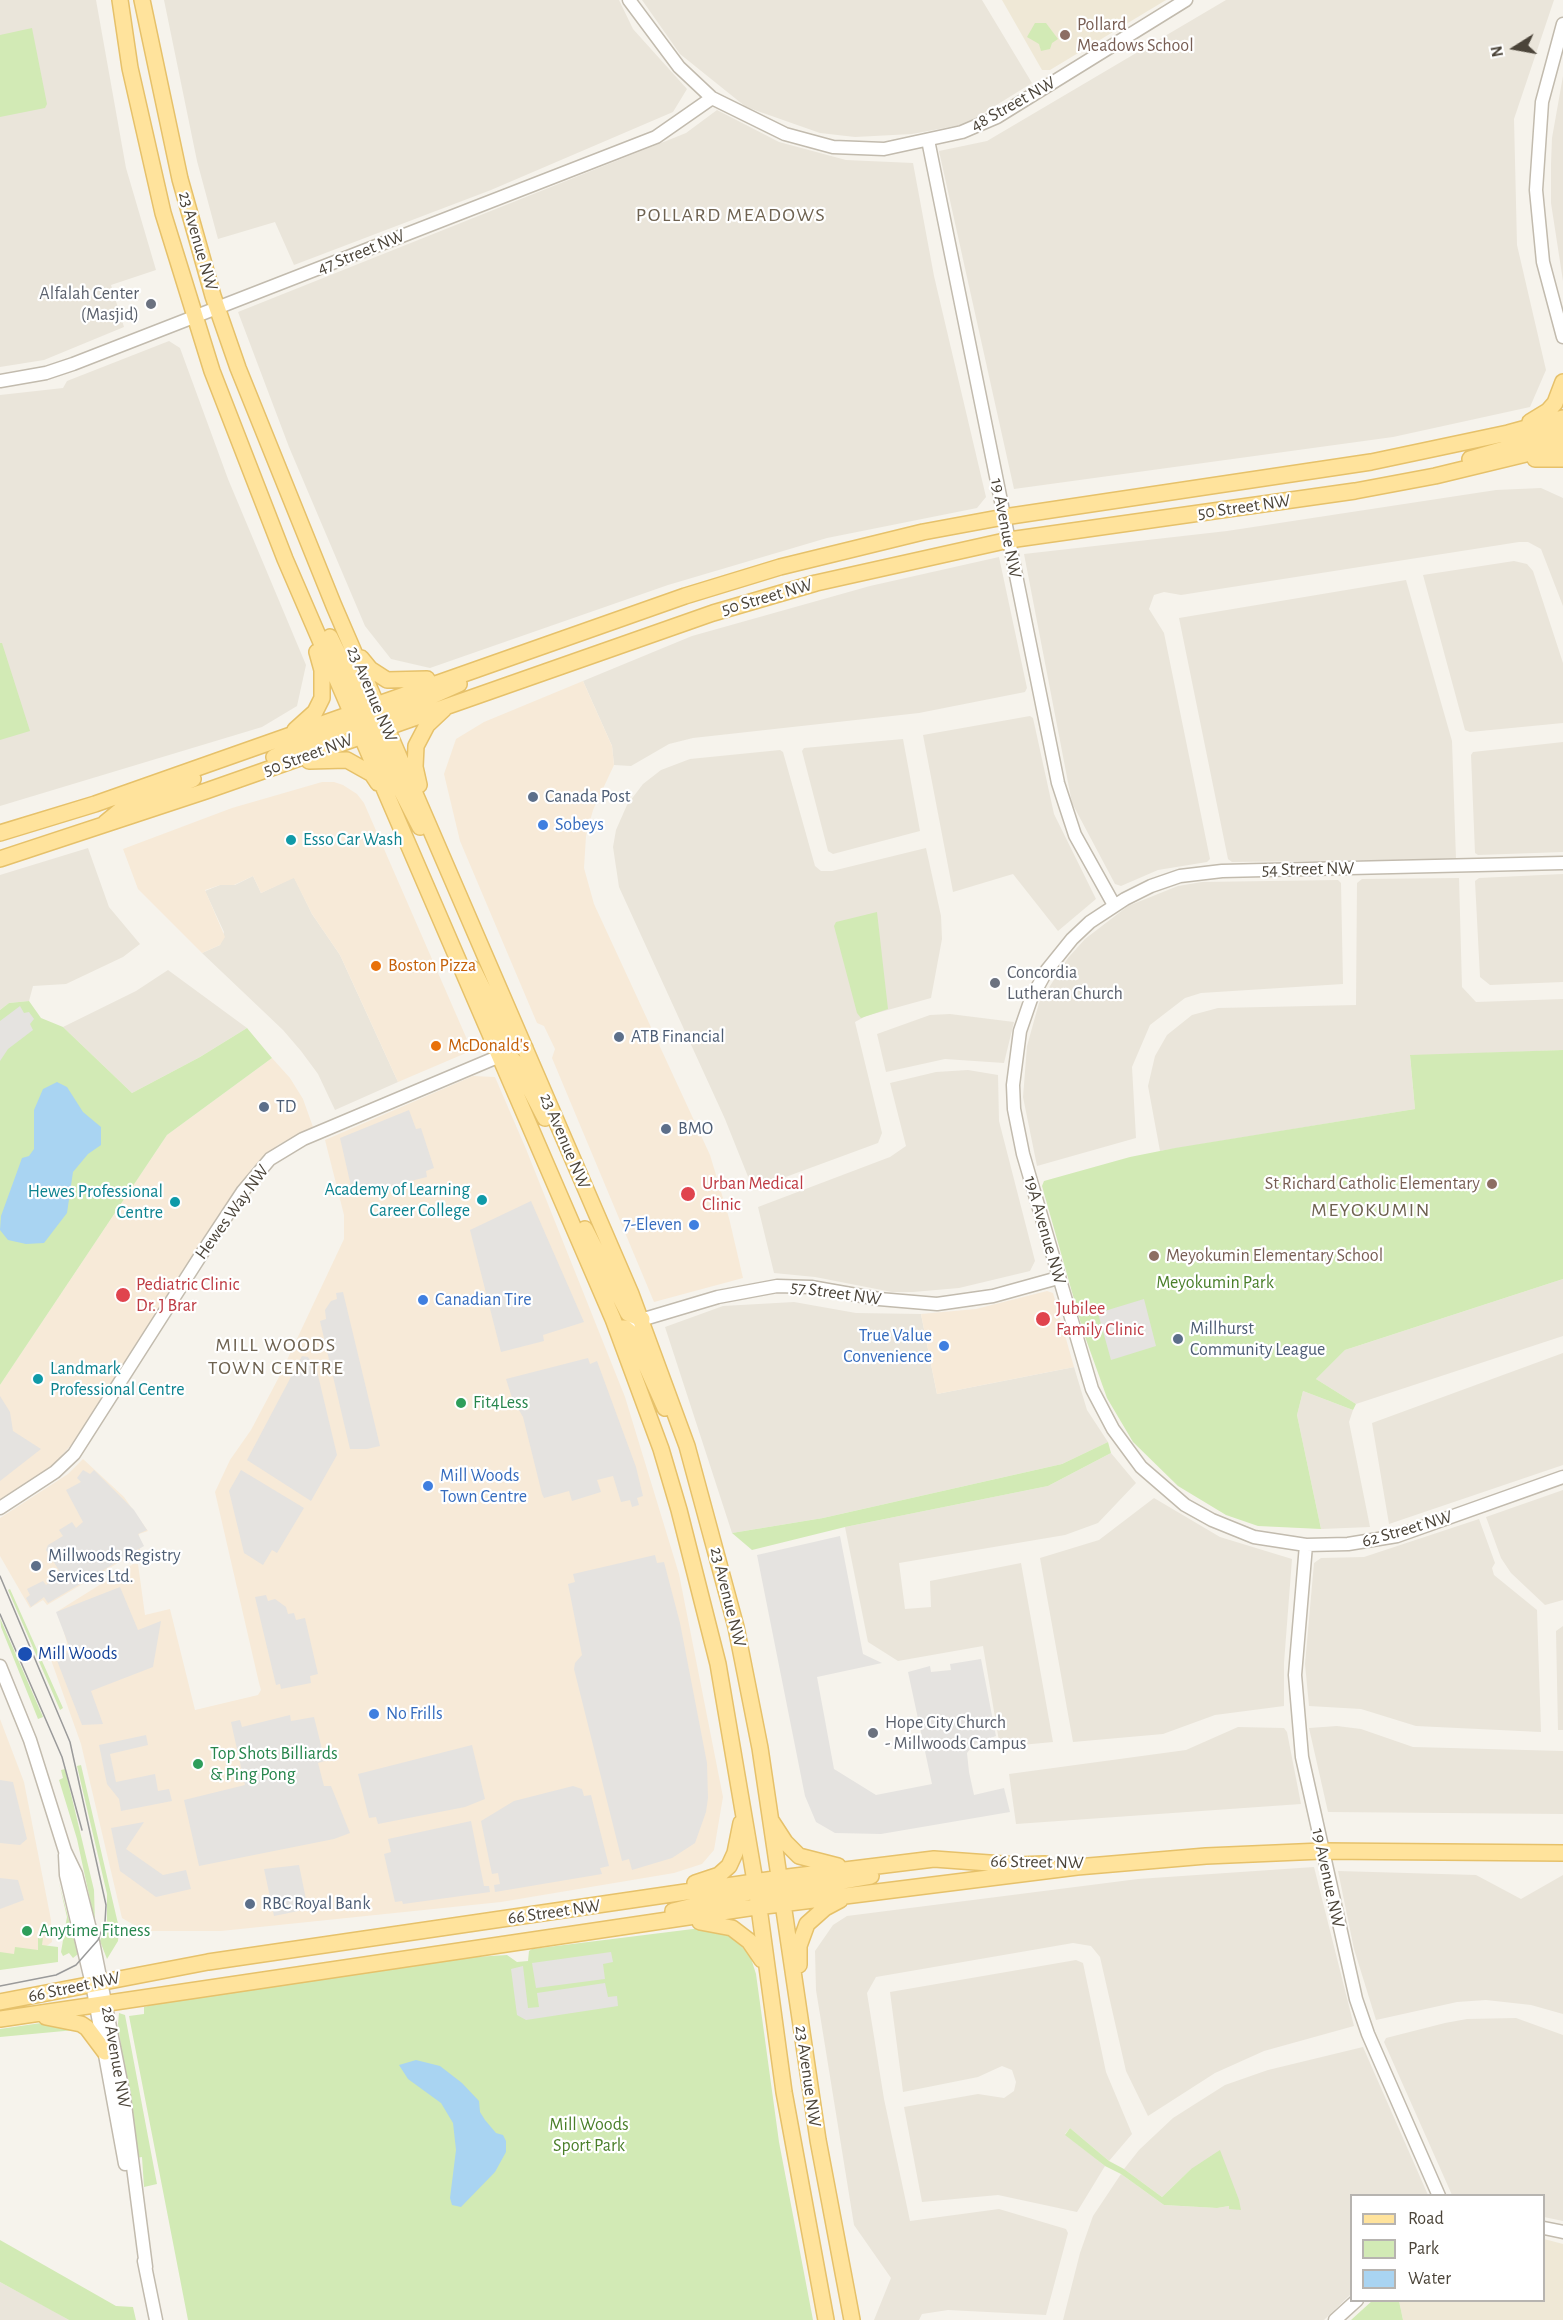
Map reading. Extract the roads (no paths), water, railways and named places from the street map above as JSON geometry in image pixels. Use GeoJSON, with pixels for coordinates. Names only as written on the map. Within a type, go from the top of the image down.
{"type":"FeatureCollection","features":[{"type":"Feature","properties":{"kind":"main road","name":"23 Avenue NW"},"geometry":{"type":"LineString","coordinates":[[120,0],[130,68],[153,176],[194,317],[212,371],[285,558],[369,720],[423,810],[642,1319],[689,1456],[736,1627],[760,1748],[770,1819],[766,1971],[789,2123],[826,2320]]}},
{"type":"Feature","properties":{"kind":"main road","name":"23 Avenue NW"},"geometry":{"type":"LineString","coordinates":[[142,3],[180,179],[217,308],[261,430],[354,652],[391,802],[617,1329],[661,1449],[680,1510],[718,1664],[743,1814],[769,1892],[797,2004],[820,2152],[852,2320]]}},
{"type":"Feature","properties":{"kind":"main road"},"geometry":{"type":"LineString","coordinates":[[1508,433],[1548,411],[1558,398],[1563,382]]}},
{"type":"Feature","properties":{"kind":"main road","name":"50 Street NW"},"geometry":{"type":"LineString","coordinates":[[0,860],[294,760],[460,674],[685,596],[780,567],[923,532],[1004,517],[1360,464],[1508,433],[1563,418]]}},
{"type":"Feature","properties":{"kind":"main road"},"geometry":{"type":"LineString","coordinates":[[1435,476],[1451,465],[1563,432]]}},
{"type":"Feature","properties":{"kind":"main road","name":"50 Street NW"},"geometry":{"type":"LineString","coordinates":[[0,833],[95,804],[288,736],[448,705],[713,613],[868,570],[1009,540],[1355,491],[1435,476],[1563,445]]}},
{"type":"Feature","properties":{"kind":"main road"},"geometry":{"type":"LineString","coordinates":[[1511,459],[1563,459]]}},
{"type":"Feature","properties":{"kind":"main road"},"geometry":{"type":"LineString","coordinates":[[285,558],[289,580],[317,652],[324,685],[322,698],[315,712],[288,736]]}},
{"type":"Feature","properties":{"kind":"main road"},"geometry":{"type":"LineString","coordinates":[[354,652],[370,669],[387,680],[418,681],[460,674]]}},
{"type":"Feature","properties":{"kind":"main road"},"geometry":{"type":"LineString","coordinates":[[204,792],[262,762],[488,672],[522,653]]}},
{"type":"Feature","properties":{"kind":"main road"},"geometry":{"type":"LineString","coordinates":[[423,810],[415,767],[416,746],[427,725],[448,705]]}},
{"type":"Feature","properties":{"kind":"main road"},"geometry":{"type":"LineString","coordinates":[[369,720],[438,863],[455,884]]}},
{"type":"Feature","properties":{"kind":"main road"},"geometry":{"type":"LineString","coordinates":[[102,827],[122,809],[197,778],[243,751]]}},
{"type":"Feature","properties":{"kind":"main road"},"geometry":{"type":"LineString","coordinates":[[294,760],[337,759],[357,763],[372,774],[391,802]]}},
{"type":"Feature","properties":{"kind":"main road"},"geometry":{"type":"LineString","coordinates":[[448,934],[472,967],[509,1041],[514,1046],[525,1048]]}},
{"type":"Feature","properties":{"kind":"main road"},"geometry":{"type":"LineString","coordinates":[[500,1055],[509,1056],[517,1064],[550,1126],[576,1168]]}},
{"type":"Feature","properties":{"kind":"main road"},"geometry":{"type":"LineString","coordinates":[[551,1173],[575,1209],[628,1313],[642,1319]]}},
{"type":"Feature","properties":{"kind":"main road"},"geometry":{"type":"LineString","coordinates":[[617,1329],[625,1328],[632,1334],[689,1456]]}},
{"type":"Feature","properties":{"kind":"main road"},"geometry":{"type":"LineString","coordinates":[[718,1664],[743,1759],[769,1892],[789,2016],[795,2043],[807,2068]]}},
{"type":"Feature","properties":{"kind":"main road"},"geometry":{"type":"LineString","coordinates":[[659,1896],[705,1881],[729,1866],[735,1853],[743,1814]]}},
{"type":"Feature","properties":{"kind":"main road"},"geometry":{"type":"LineString","coordinates":[[770,1819],[785,1842],[799,1856],[849,1870]]}},
{"type":"Feature","properties":{"kind":"main road","name":"66 Street NW"},"geometry":{"type":"LineString","coordinates":[[0,2019],[32,2015],[99,1992],[283,1951],[659,1896],[769,1892],[849,1895],[1112,1864],[1206,1856],[1322,1851],[1563,1853]]}},
{"type":"Feature","properties":{"kind":"main road","name":"66 Street NW"},"geometry":{"type":"LineString","coordinates":[[0,2002],[632,1927],[682,1919],[849,1870],[913,1861],[934,1859],[1017,1864],[1112,1864]]}},
{"type":"Feature","properties":{"kind":"main road"},"geometry":{"type":"LineString","coordinates":[[632,1927],[650,1915],[897,1871],[913,1861]]}},
{"type":"Feature","properties":{"kind":"main road"},"geometry":{"type":"LineString","coordinates":[[797,2004],[799,1946],[804,1930],[825,1908],[849,1895]]}},
{"type":"Feature","properties":{"kind":"main road"},"geometry":{"type":"LineString","coordinates":[[682,1919],[732,1928],[749,1941],[758,1952],[766,1971]]}},
{"type":"Feature","properties":{"kind":"main road"},"geometry":{"type":"LineString","coordinates":[[0,2012],[99,1992]]}},
{"type":"Feature","properties":{"kind":"main road"},"geometry":{"type":"LineString","coordinates":[[32,2015],[70,2020],[81,2024],[87,2028],[105,2052]]}},
{"type":"Feature","properties":{"kind":"street","name":"48 Street NW"},"geometry":{"type":"LineString","coordinates":[[629,0],[679,67],[712,98],[785,134],[833,147],[884,149],[962,132],[997,117],[1186,0]]}},
{"type":"Feature","properties":{"kind":"street"},"geometry":{"type":"LineString","coordinates":[[1563,24],[1542,102],[1536,190],[1543,262],[1563,337]]}},
{"type":"Feature","properties":{"kind":"street","name":"47 Street NW"},"geometry":{"type":"LineString","coordinates":[[0,381],[59,369],[656,136],[712,98]]}},
{"type":"Feature","properties":{"kind":"street","name":"19 Avenue NW"},"geometry":{"type":"LineString","coordinates":[[928,140],[1063,804],[1081,846],[1114,905]]}},
{"type":"Feature","properties":{"kind":"street","name":"54 Street NW"},"geometry":{"type":"LineString","coordinates":[[1072,939],[1114,905],[1163,881],[1207,872],[1563,863]]}},
{"type":"Feature","properties":{"kind":"street","name":"19A Avenue NW"},"geometry":{"type":"LineString","coordinates":[[1072,939],[1047,970],[1031,999],[1020,1031],[1013,1072],[1014,1109],[1020,1141],[1092,1389],[1113,1429],[1141,1467],[1156,1483],[1185,1505],[1212,1520]]}},
{"type":"Feature","properties":{"kind":"street","name":"Hewes Way NW"},"geometry":{"type":"LineString","coordinates":[[0,1508],[55,1472],[74,1454],[221,1224],[243,1191],[270,1159],[303,1139],[500,1055],[525,1048]]}},
{"type":"Feature","properties":{"kind":"street","name":"57 Street NW"},"geometry":{"type":"LineString","coordinates":[[617,1329],[642,1319],[737,1292],[777,1286],[811,1287],[887,1300],[937,1304],[993,1296],[1058,1278]]}},
{"type":"Feature","properties":{"kind":"street","name":"62 Street NW"},"geometry":{"type":"LineString","coordinates":[[1212,1520],[1254,1537],[1306,1545],[1348,1544],[1383,1539],[1563,1478]]}},
{"type":"Feature","properties":{"kind":"street","name":"19 Avenue NW"},"geometry":{"type":"LineString","coordinates":[[1306,1545],[1296,1641],[1295,1690],[1302,1757],[1356,1999],[1368,2034],[1438,2194]]}},
{"type":"Feature","properties":{"kind":"street","name":"28 Avenue NW"},"geometry":{"type":"LineString","coordinates":[[0,1666],[30,1740],[65,1851],[76,1874],[99,1992],[124,2097],[146,2267]]}},
{"type":"Feature","properties":{"kind":"street","name":"28 Avenue NW"},"geometry":{"type":"LineString","coordinates":[[99,1992],[105,2052],[156,2320]]}},
{"type":"Feature","properties":{"kind":"street"},"geometry":{"type":"LineString","coordinates":[[1545,2228],[1563,2232]]}},
{"type":"Feature","properties":{"kind":"street"},"geometry":{"type":"LineString","coordinates":[[1335,2320],[1356,2302]]}},
{"type":"Feature","properties":{"kind":"water"},"geometry":{"type":"Polygon","coordinates":[[[57,1082],[67,1087],[83,1112],[101,1127],[101,1145],[88,1154],[73,1172],[67,1213],[44,1243],[26,1244],[8,1240],[0,1230],[1,1216],[22,1158],[29,1156],[34,1149],[34,1110],[43,1089],[57,1082]]]}},
{"type":"Feature","properties":{"kind":"water"},"geometry":{"type":"Polygon","coordinates":[[[416,2060],[440,2066],[462,2083],[479,2101],[480,2112],[485,2120],[496,2133],[503,2135],[506,2141],[506,2152],[495,2172],[461,2207],[452,2205],[450,2198],[456,2150],[453,2123],[441,2103],[408,2079],[399,2065],[416,2060]]]}},
{"type":"Feature","properties":{"kind":"tram line"},"geometry":{"type":"LineString","coordinates":[[0,1576],[70,1742],[106,1905],[105,1922],[98,1940],[76,1965],[56,1975],[0,1986]]}},
{"type":"Feature","properties":{"kind":"tram line"},"geometry":{"type":"LineString","coordinates":[[0,1614],[62,1757],[82,1830]]}},
{"type":"Feature","properties":{"kind":"place","name":"Pollard Meadows School"},"geometry":{"type":"Point","coordinates":[1065,35]}},
{"type":"Feature","properties":{"kind":"place","name":"Alfalah Center (Masjid)"},"geometry":{"type":"Point","coordinates":[151,304]}},
{"type":"Feature","properties":{"kind":"place","name":"Canada Post"},"geometry":{"type":"Point","coordinates":[533,797]}},
{"type":"Feature","properties":{"kind":"place","name":"Sobeys"},"geometry":{"type":"Point","coordinates":[543,825]}},
{"type":"Feature","properties":{"kind":"place","name":"Esso Car Wash"},"geometry":{"type":"Point","coordinates":[291,840]}},
{"type":"Feature","properties":{"kind":"place","name":"Boston Pizza"},"geometry":{"type":"Point","coordinates":[376,966]}},
{"type":"Feature","properties":{"kind":"place","name":"Concordia Lutheran Church"},"geometry":{"type":"Point","coordinates":[995,983]}},
{"type":"Feature","properties":{"kind":"place","name":"ATB Financial"},"geometry":{"type":"Point","coordinates":[619,1037]}},
{"type":"Feature","properties":{"kind":"place","name":"McDonald's"},"geometry":{"type":"Point","coordinates":[436,1046]}},
{"type":"Feature","properties":{"kind":"place","name":"TD"},"geometry":{"type":"Point","coordinates":[264,1107]}},
{"type":"Feature","properties":{"kind":"place","name":"BMO"},"geometry":{"type":"Point","coordinates":[666,1129]}},
{"type":"Feature","properties":{"kind":"place","name":"St Richard Catholic Elementary"},"geometry":{"type":"Point","coordinates":[1492,1184]}},
{"type":"Feature","properties":{"kind":"place","name":"Urban Medical Clinic"},"geometry":{"type":"Point","coordinates":[688,1194]}},
{"type":"Feature","properties":{"kind":"place","name":"Academy of Learning Career College"},"geometry":{"type":"Point","coordinates":[482,1200]}},
{"type":"Feature","properties":{"kind":"place","name":"Hewes Professional Centre"},"geometry":{"type":"Point","coordinates":[175,1202]}},
{"type":"Feature","properties":{"kind":"place","name":"7-Eleven"},"geometry":{"type":"Point","coordinates":[694,1225]}},
{"type":"Feature","properties":{"kind":"place","name":"Meyokumin Elementary School"},"geometry":{"type":"Point","coordinates":[1154,1256]}},
{"type":"Feature","properties":{"kind":"place","name":"Pediatric Clinic Dr. J Brar"},"geometry":{"type":"Point","coordinates":[123,1295]}},
{"type":"Feature","properties":{"kind":"place","name":"Canadian Tire"},"geometry":{"type":"Point","coordinates":[423,1300]}},
{"type":"Feature","properties":{"kind":"place","name":"Jubilee Family Clinic"},"geometry":{"type":"Point","coordinates":[1043,1319]}},
{"type":"Feature","properties":{"kind":"place","name":"Millhurst Community League"},"geometry":{"type":"Point","coordinates":[1178,1339]}},
{"type":"Feature","properties":{"kind":"place","name":"True Value Convenience"},"geometry":{"type":"Point","coordinates":[944,1346]}},
{"type":"Feature","properties":{"kind":"place","name":"Landmark Professional Centre"},"geometry":{"type":"Point","coordinates":[38,1379]}},
{"type":"Feature","properties":{"kind":"place","name":"Fit4Less"},"geometry":{"type":"Point","coordinates":[461,1403]}},
{"type":"Feature","properties":{"kind":"place","name":"Mill Woods Town Centre"},"geometry":{"type":"Point","coordinates":[428,1486]}},
{"type":"Feature","properties":{"kind":"place","name":"Millwoods Registry Services Ltd."},"geometry":{"type":"Point","coordinates":[36,1566]}},
{"type":"Feature","properties":{"kind":"place","name":"Mill Woods"},"geometry":{"type":"Point","coordinates":[25,1654]}},
{"type":"Feature","properties":{"kind":"place","name":"No Frills"},"geometry":{"type":"Point","coordinates":[374,1714]}},
{"type":"Feature","properties":{"kind":"place","name":"Hope City Church - Millwoods Campus"},"geometry":{"type":"Point","coordinates":[873,1733]}},
{"type":"Feature","properties":{"kind":"place","name":"Top Shots Billiards & Ping Pong"},"geometry":{"type":"Point","coordinates":[198,1764]}},
{"type":"Feature","properties":{"kind":"place","name":"RBC Royal Bank"},"geometry":{"type":"Point","coordinates":[250,1904]}},
{"type":"Feature","properties":{"kind":"place","name":"Anytime Fitness"},"geometry":{"type":"Point","coordinates":[27,1931]}},
{"type":"Feature","properties":{"kind":"district","name":"POLLARD MEADOWS"},"geometry":{"type":"Point","coordinates":[731,215]}},
{"type":"Feature","properties":{"kind":"district","name":"MEYOKUMIN"},"geometry":{"type":"Point","coordinates":[1371,1210]}},
{"type":"Feature","properties":{"kind":"district","name":"MILL WOODS TOWN CENTRE"},"geometry":{"type":"Point","coordinates":[276,1356]}},
{"type":"Feature","properties":{"kind":"park label","name":"Meyokumin Park"},"geometry":{"type":"Point","coordinates":[1215,1283]}},
{"type":"Feature","properties":{"kind":"park label","name":"Mill Woods Sport Park"},"geometry":{"type":"Point","coordinates":[589,2135]}}]}
